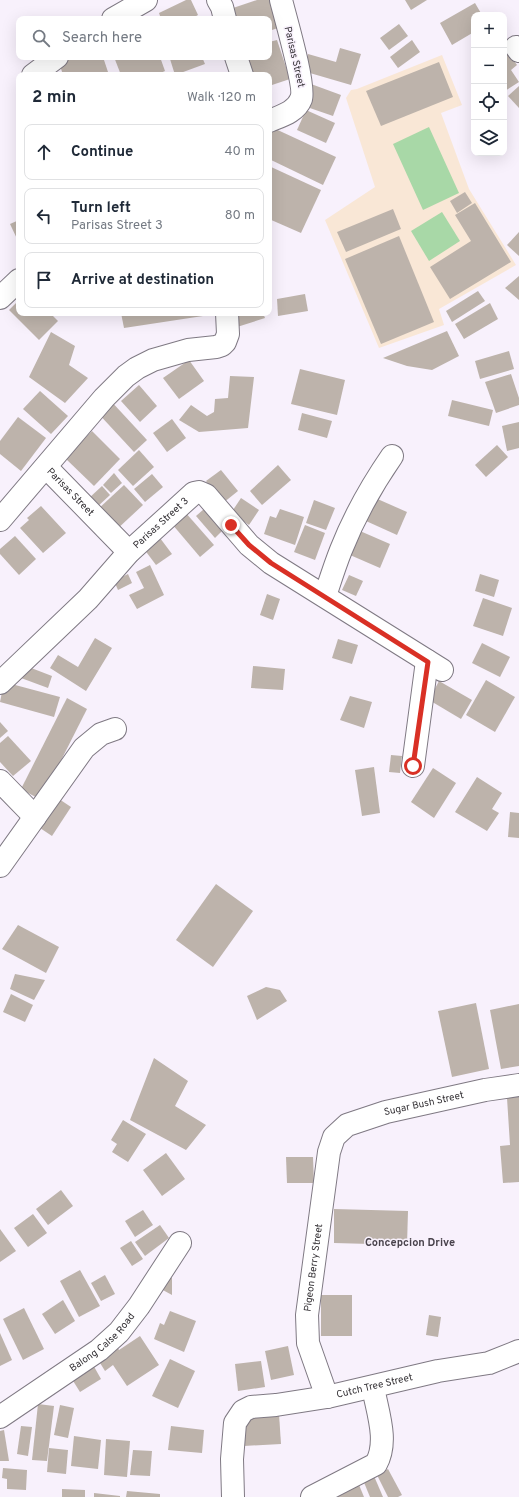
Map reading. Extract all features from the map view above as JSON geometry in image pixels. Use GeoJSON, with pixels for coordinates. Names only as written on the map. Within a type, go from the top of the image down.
{"type":"FeatureCollection","features":[{"type":"Feature","properties":{"kind":"street"},"geometry":{"type":"LineString","coordinates":[[118,16],[146,0]]}},
{"type":"Feature","properties":{"kind":"street"},"geometry":{"type":"LineString","coordinates":[[218,0],[224,16]]}},
{"type":"Feature","properties":{"kind":"street","name":"Parisas Street"},"geometry":{"type":"LineString","coordinates":[[272,120],[291,111],[299,103],[302,93],[300,78],[281,0]]}},
{"type":"Feature","properties":{"kind":"street"},"geometry":{"type":"LineString","coordinates":[[37,72],[53,60]]}},
{"type":"Feature","properties":{"kind":"street"},"geometry":{"type":"LineString","coordinates":[[237,60],[241,72]]}},
{"type":"Feature","properties":{"kind":"street"},"geometry":{"type":"LineString","coordinates":[[0,298],[16,283]]}},
{"type":"Feature","properties":{"kind":"street","name":"Parisas Street"},"geometry":{"type":"LineString","coordinates":[[129,552],[46,467],[104,398],[126,376],[137,368],[153,360],[188,350],[216,347],[225,342],[228,334],[227,316]]}},
{"type":"Feature","properties":{"kind":"street"},"geometry":{"type":"LineString","coordinates":[[325,596],[344,544],[373,485],[392,456]]}},
{"type":"Feature","properties":{"kind":"street"},"geometry":{"type":"LineString","coordinates":[[0,520],[46,467]]}},
{"type":"Feature","properties":{"kind":"street","name":"Parisas Street 3"},"geometry":{"type":"LineString","coordinates":[[129,552],[194,493],[202,492],[249,545],[271,563],[435,666],[413,766]]}},
{"type":"Feature","properties":{"kind":"street"},"geometry":{"type":"LineString","coordinates":[[0,683],[88,599],[129,552]]}},
{"type":"Feature","properties":{"kind":"street"},"geometry":{"type":"LineString","coordinates":[[0,866],[84,748],[101,734],[115,729]]}},
{"type":"Feature","properties":{"kind":"street"},"geometry":{"type":"LineString","coordinates":[[0,781],[35,817]]}},
{"type":"Feature","properties":{"kind":"street","name":"Sugar Bush Street"},"geometry":{"type":"LineString","coordinates":[[334,1137],[347,1125],[386,1112],[485,1090],[519,1085]]}},
{"type":"Feature","properties":{"kind":"street","name":"Pigeon Berry Street"},"geometry":{"type":"LineString","coordinates":[[327,1397],[308,1343],[306,1315],[329,1152],[334,1137]]}},
{"type":"Feature","properties":{"kind":"street","name":"Balong Calse Road"},"geometry":{"type":"LineString","coordinates":[[0,1417],[99,1350],[119,1332],[139,1306],[180,1243]]}},
{"type":"Feature","properties":{"kind":"street","name":"Cutch Tree Street"},"geometry":{"type":"LineString","coordinates":[[233,1497],[232,1459],[235,1424],[243,1411],[251,1407],[276,1405],[327,1397],[438,1371],[490,1363],[519,1351]]}},
{"type":"Feature","properties":{"kind":"street"},"geometry":{"type":"LineString","coordinates":[[312,1497],[376,1464],[380,1457],[382,1444],[373,1387]]}},
{"type":"Feature","properties":{"kind":"shaded area"},"geometry":{"type":"Polygon","coordinates":[[[442,55],[462,105],[441,113],[469,189],[516,265],[439,309],[444,325],[379,348],[325,220],[375,187],[346,98],[351,90],[357,89],[442,55]]]}},
{"type":"Feature","properties":{"kind":"green space"},"geometry":{"type":"Polygon","coordinates":[[[429,127],[459,193],[423,210],[393,144],[429,127]]]}},
{"type":"Feature","properties":{"kind":"green space"},"geometry":{"type":"Polygon","coordinates":[[[442,212],[460,241],[429,261],[411,231],[442,212]]]}},
{"type":"Feature","properties":{"kind":"building"},"geometry":{"type":"Polygon","coordinates":[[[186,0],[191,0],[198,15],[160,16],[159,13],[186,0]]]}},
{"type":"Feature","properties":{"kind":"building"},"geometry":{"type":"Polygon","coordinates":[[[257,0],[276,0],[284,26],[272,30],[272,16],[235,16],[233,8],[257,0]]]}},
{"type":"Feature","properties":{"kind":"building"},"geometry":{"type":"Polygon","coordinates":[[[405,0],[427,0],[411,10],[405,0]]]}},
{"type":"Feature","properties":{"kind":"building"},"geometry":{"type":"Polygon","coordinates":[[[475,3],[480,12],[471,12],[471,34],[452,45],[440,23],[475,3]]]}},
{"type":"Feature","properties":{"kind":"building"},"geometry":{"type":"Polygon","coordinates":[[[399,24],[408,36],[389,50],[380,38],[399,24]]]}},
{"type":"Feature","properties":{"kind":"building"},"geometry":{"type":"Polygon","coordinates":[[[277,40],[290,79],[272,85],[272,72],[243,72],[239,60],[272,60],[272,41],[277,40]]]}},
{"type":"Feature","properties":{"kind":"building"},"geometry":{"type":"Polygon","coordinates":[[[412,40],[420,52],[398,68],[390,57],[412,40]]]}},
{"type":"Feature","properties":{"kind":"building"},"geometry":{"type":"Polygon","coordinates":[[[340,48],[361,54],[351,85],[303,71],[308,54],[336,62],[340,48]]]}},
{"type":"Feature","properties":{"kind":"building"},"geometry":{"type":"Polygon","coordinates":[[[507,51],[517,65],[511,70],[519,82],[507,90],[507,51]]]}},
{"type":"Feature","properties":{"kind":"building"},"geometry":{"type":"Polygon","coordinates":[[[65,60],[104,60],[108,72],[62,72],[59,62],[65,60]]]}},
{"type":"Feature","properties":{"kind":"building"},"geometry":{"type":"Polygon","coordinates":[[[115,60],[161,60],[165,71],[163,72],[120,72],[115,60]]]}},
{"type":"Feature","properties":{"kind":"building"},"geometry":{"type":"Polygon","coordinates":[[[170,60],[203,60],[205,64],[183,72],[174,72],[170,60]]]}},
{"type":"Feature","properties":{"kind":"building"},"geometry":{"type":"Polygon","coordinates":[[[439,62],[453,97],[381,126],[366,91],[439,62]]]}},
{"type":"Feature","properties":{"kind":"building"},"geometry":{"type":"Polygon","coordinates":[[[311,84],[341,95],[333,116],[304,106],[311,84]]]}},
{"type":"Feature","properties":{"kind":"building"},"geometry":{"type":"Polygon","coordinates":[[[519,86],[519,108],[508,96],[519,86]]]}},
{"type":"Feature","properties":{"kind":"building"},"geometry":{"type":"Polygon","coordinates":[[[306,110],[335,123],[326,143],[297,130],[306,110]]]}},
{"type":"Feature","properties":{"kind":"building"},"geometry":{"type":"Polygon","coordinates":[[[272,127],[336,157],[323,185],[272,160],[272,127]]]}},
{"type":"Feature","properties":{"kind":"building"},"geometry":{"type":"Polygon","coordinates":[[[272,167],[321,190],[301,233],[272,220],[272,167]]]}},
{"type":"Feature","properties":{"kind":"building"},"geometry":{"type":"Polygon","coordinates":[[[465,192],[472,203],[457,213],[450,201],[465,192]]]}},
{"type":"Feature","properties":{"kind":"building"},"geometry":{"type":"Polygon","coordinates":[[[475,203],[511,262],[450,299],[430,267],[471,241],[455,215],[475,203]]]}},
{"type":"Feature","properties":{"kind":"building"},"geometry":{"type":"Polygon","coordinates":[[[393,209],[401,229],[346,252],[337,232],[393,209]]]}},
{"type":"Feature","properties":{"kind":"building"},"geometry":{"type":"Polygon","coordinates":[[[16,221],[16,237],[10,224],[16,221]]]}},
{"type":"Feature","properties":{"kind":"building"},"geometry":{"type":"Polygon","coordinates":[[[519,232],[519,256],[507,245],[519,232]]]}},
{"type":"Feature","properties":{"kind":"building"},"geometry":{"type":"Polygon","coordinates":[[[399,236],[434,322],[381,344],[345,259],[399,236]]]}},
{"type":"Feature","properties":{"kind":"building"},"geometry":{"type":"Polygon","coordinates":[[[519,276],[519,300],[505,288],[519,276]]]}},
{"type":"Feature","properties":{"kind":"building"},"geometry":{"type":"Polygon","coordinates":[[[478,291],[485,301],[452,322],[446,311],[478,291]]]}},
{"type":"Feature","properties":{"kind":"building"},"geometry":{"type":"Polygon","coordinates":[[[305,294],[308,311],[278,316],[277,299],[305,294]]]}},
{"type":"Feature","properties":{"kind":"building"},"geometry":{"type":"Polygon","coordinates":[[[16,303],[16,316],[53,316],[58,321],[39,340],[9,310],[16,303]]]}},
{"type":"Feature","properties":{"kind":"building"},"geometry":{"type":"Polygon","coordinates":[[[490,303],[498,319],[464,339],[455,324],[490,303]]]}},
{"type":"Feature","properties":{"kind":"building"},"geometry":{"type":"Polygon","coordinates":[[[122,316],[203,316],[124,328],[122,316]]]}},
{"type":"Feature","properties":{"kind":"building"},"geometry":{"type":"Polygon","coordinates":[[[233,316],[264,316],[265,318],[237,327],[233,316]]]}},
{"type":"Feature","properties":{"kind":"building"},"geometry":{"type":"Polygon","coordinates":[[[447,331],[459,356],[432,370],[407,366],[383,358],[447,331]]]}},
{"type":"Feature","properties":{"kind":"building"},"geometry":{"type":"Polygon","coordinates":[[[51,332],[75,346],[69,365],[88,378],[65,403],[29,377],[51,332]]]}},
{"type":"Feature","properties":{"kind":"building"},"geometry":{"type":"Polygon","coordinates":[[[509,351],[514,369],[480,379],[475,361],[509,351]]]}},
{"type":"Feature","properties":{"kind":"building"},"geometry":{"type":"Polygon","coordinates":[[[189,360],[204,381],[179,399],[163,378],[189,360]]]}},
{"type":"Feature","properties":{"kind":"building"},"geometry":{"type":"Polygon","coordinates":[[[300,369],[345,380],[337,415],[291,404],[300,369]]]}},
{"type":"Feature","properties":{"kind":"building"},"geometry":{"type":"Polygon","coordinates":[[[511,374],[519,398],[519,405],[496,413],[485,382],[511,374]]]}},
{"type":"Feature","properties":{"kind":"building"},"geometry":{"type":"Polygon","coordinates":[[[230,376],[254,377],[248,428],[199,432],[179,420],[191,405],[207,416],[214,412],[215,399],[228,398],[230,376]]]}},
{"type":"Feature","properties":{"kind":"building"},"geometry":{"type":"Polygon","coordinates":[[[139,385],[157,406],[140,422],[121,401],[139,385]]]}},
{"type":"Feature","properties":{"kind":"building"},"geometry":{"type":"Polygon","coordinates":[[[40,391],[68,416],[51,434],[23,409],[40,391]]]}},
{"type":"Feature","properties":{"kind":"building"},"geometry":{"type":"Polygon","coordinates":[[[109,399],[147,440],[134,452],[96,411],[109,399]]]}},
{"type":"Feature","properties":{"kind":"building"},"geometry":{"type":"Polygon","coordinates":[[[452,400],[493,410],[489,426],[448,416],[452,400]]]}},
{"type":"Feature","properties":{"kind":"building"},"geometry":{"type":"Polygon","coordinates":[[[302,413],[332,421],[327,438],[298,430],[302,413]]]}},
{"type":"Feature","properties":{"kind":"building"},"geometry":{"type":"Polygon","coordinates":[[[18,417],[46,438],[21,471],[0,454],[0,441],[18,417]]]}},
{"type":"Feature","properties":{"kind":"building"},"geometry":{"type":"Polygon","coordinates":[[[172,419],[186,438],[167,452],[153,433],[172,419]]]}},
{"type":"Feature","properties":{"kind":"building"},"geometry":{"type":"Polygon","coordinates":[[[519,422],[519,448],[507,451],[502,426],[519,422]]]}},
{"type":"Feature","properties":{"kind":"building"},"geometry":{"type":"Polygon","coordinates":[[[92,431],[120,459],[94,486],[65,458],[92,431]]]}},
{"type":"Feature","properties":{"kind":"building"},"geometry":{"type":"Polygon","coordinates":[[[497,445],[508,457],[486,477],[475,465],[497,445]]]}},
{"type":"Feature","properties":{"kind":"building"},"geometry":{"type":"Polygon","coordinates":[[[139,450],[154,467],[133,486],[118,470],[139,450]]]}},
{"type":"Feature","properties":{"kind":"building"},"geometry":{"type":"Polygon","coordinates":[[[278,465],[291,480],[262,505],[250,491],[278,465]]]}},
{"type":"Feature","properties":{"kind":"building"},"geometry":{"type":"Polygon","coordinates":[[[221,470],[238,491],[223,503],[206,481],[221,470]]]}},
{"type":"Feature","properties":{"kind":"building"},"geometry":{"type":"Polygon","coordinates":[[[114,473],[122,483],[111,493],[103,485],[114,473]]]}},
{"type":"Feature","properties":{"kind":"building"},"geometry":{"type":"Polygon","coordinates":[[[152,474],[163,487],[145,502],[134,489],[152,474]]]}},
{"type":"Feature","properties":{"kind":"building"},"geometry":{"type":"Polygon","coordinates":[[[124,485],[143,505],[115,531],[96,511],[124,485]]]}},
{"type":"Feature","properties":{"kind":"building"},"geometry":{"type":"Polygon","coordinates":[[[102,486],[110,495],[96,508],[88,499],[102,486]]]}},
{"type":"Feature","properties":{"kind":"building"},"geometry":{"type":"Polygon","coordinates":[[[373,497],[407,512],[397,535],[366,521],[373,497]]]}},
{"type":"Feature","properties":{"kind":"building"},"geometry":{"type":"Polygon","coordinates":[[[241,498],[259,510],[249,525],[231,513],[241,498]]]}},
{"type":"Feature","properties":{"kind":"building"},"geometry":{"type":"Polygon","coordinates":[[[314,500],[335,508],[326,530],[306,523],[314,500]]]}},
{"type":"Feature","properties":{"kind":"building"},"geometry":{"type":"Polygon","coordinates":[[[41,506],[66,533],[43,553],[20,528],[29,520],[27,518],[41,506]]]}},
{"type":"Feature","properties":{"kind":"building"},"geometry":{"type":"Polygon","coordinates":[[[204,509],[223,530],[215,538],[196,516],[204,509]]]}},
{"type":"Feature","properties":{"kind":"building"},"geometry":{"type":"Polygon","coordinates":[[[280,509],[304,517],[295,545],[264,534],[270,516],[276,518],[280,509]]]}},
{"type":"Feature","properties":{"kind":"building"},"geometry":{"type":"Polygon","coordinates":[[[185,512],[214,545],[200,557],[172,524],[185,512]]]}},
{"type":"Feature","properties":{"kind":"building"},"geometry":{"type":"Polygon","coordinates":[[[305,525],[325,533],[315,560],[294,552],[305,525]]]}},
{"type":"Feature","properties":{"kind":"building"},"geometry":{"type":"Polygon","coordinates":[[[360,531],[390,544],[380,568],[350,555],[360,531]]]}},
{"type":"Feature","properties":{"kind":"building"},"geometry":{"type":"Polygon","coordinates":[[[15,536],[36,559],[19,575],[0,554],[0,549],[15,536]]]}},
{"type":"Feature","properties":{"kind":"building"},"geometry":{"type":"Polygon","coordinates":[[[160,538],[172,554],[156,565],[144,549],[160,538]]]}},
{"type":"Feature","properties":{"kind":"building"},"geometry":{"type":"Polygon","coordinates":[[[150,565],[164,595],[137,609],[129,595],[144,588],[136,572],[150,565]]]}},
{"type":"Feature","properties":{"kind":"building"},"geometry":{"type":"Polygon","coordinates":[[[128,574],[132,583],[118,590],[114,581],[128,574]]]}},
{"type":"Feature","properties":{"kind":"building"},"geometry":{"type":"Polygon","coordinates":[[[480,574],[499,580],[494,597],[475,591],[480,574]]]}},
{"type":"Feature","properties":{"kind":"building"},"geometry":{"type":"Polygon","coordinates":[[[349,575],[363,581],[356,596],[342,590],[349,575]]]}},
{"type":"Feature","properties":{"kind":"building"},"geometry":{"type":"Polygon","coordinates":[[[267,594],[280,599],[273,620],[260,615],[267,594]]]}},
{"type":"Feature","properties":{"kind":"building"},"geometry":{"type":"Polygon","coordinates":[[[483,598],[512,608],[503,636],[473,626],[483,598]]]}},
{"type":"Feature","properties":{"kind":"building"},"geometry":{"type":"Polygon","coordinates":[[[95,638],[112,648],[86,691],[50,668],[58,655],[78,667],[95,638]]]}},
{"type":"Feature","properties":{"kind":"building"},"geometry":{"type":"Polygon","coordinates":[[[338,639],[358,645],[352,664],[332,658],[338,639]]]}},
{"type":"Feature","properties":{"kind":"building"},"geometry":{"type":"Polygon","coordinates":[[[482,643],[510,657],[500,677],[472,663],[482,643]]]}},
{"type":"Feature","properties":{"kind":"building"},"geometry":{"type":"Polygon","coordinates":[[[26,666],[52,676],[48,688],[21,678],[26,666]]]}},
{"type":"Feature","properties":{"kind":"building"},"geometry":{"type":"Polygon","coordinates":[[[253,666],[285,669],[283,690],[251,688],[253,666]]]}},
{"type":"Feature","properties":{"kind":"building"},"geometry":{"type":"Polygon","coordinates":[[[486,680],[515,697],[495,732],[466,715],[486,680]]]}},
{"type":"Feature","properties":{"kind":"building"},"geometry":{"type":"Polygon","coordinates":[[[439,681],[472,700],[461,719],[429,700],[439,681]]]}},
{"type":"Feature","properties":{"kind":"building"},"geometry":{"type":"Polygon","coordinates":[[[4,682],[60,697],[54,717],[0,702],[4,682]]]}},
{"type":"Feature","properties":{"kind":"building"},"geometry":{"type":"Polygon","coordinates":[[[350,696],[372,702],[364,728],[340,720],[350,696]]]}},
{"type":"Feature","properties":{"kind":"building"},"geometry":{"type":"Polygon","coordinates":[[[67,698],[87,709],[41,800],[21,789],[67,698]]]}},
{"type":"Feature","properties":{"kind":"building"},"geometry":{"type":"Polygon","coordinates":[[[0,722],[8,731],[0,738],[0,722]]]}},
{"type":"Feature","properties":{"kind":"building"},"geometry":{"type":"Polygon","coordinates":[[[8,736],[31,761],[13,776],[0,762],[0,743],[8,736]]]}},
{"type":"Feature","properties":{"kind":"building"},"geometry":{"type":"Polygon","coordinates":[[[391,755],[402,756],[400,773],[389,772],[391,755]]]}},
{"type":"Feature","properties":{"kind":"building"},"geometry":{"type":"Polygon","coordinates":[[[374,767],[380,813],[362,816],[355,770],[374,767]]]}},
{"type":"Feature","properties":{"kind":"building"},"geometry":{"type":"Polygon","coordinates":[[[433,768],[456,783],[434,818],[411,802],[433,768]]]}},
{"type":"Feature","properties":{"kind":"building"},"geometry":{"type":"Polygon","coordinates":[[[477,777],[502,793],[492,809],[499,813],[487,831],[455,812],[477,777]]]}},
{"type":"Feature","properties":{"kind":"building"},"geometry":{"type":"Polygon","coordinates":[[[56,797],[71,807],[52,836],[37,826],[56,797]]]}},
{"type":"Feature","properties":{"kind":"building"},"geometry":{"type":"Polygon","coordinates":[[[510,812],[519,813],[519,838],[508,837],[510,812]]]}},
{"type":"Feature","properties":{"kind":"building"},"geometry":{"type":"Polygon","coordinates":[[[216,884],[253,911],[213,967],[176,940],[216,884]]]}},
{"type":"Feature","properties":{"kind":"building"},"geometry":{"type":"Polygon","coordinates":[[[18,925],[59,947],[46,973],[2,949],[18,925]]]}},
{"type":"Feature","properties":{"kind":"building"},"geometry":{"type":"Polygon","coordinates":[[[15,974],[45,980],[34,1000],[10,989],[15,974]]]}},
{"type":"Feature","properties":{"kind":"building"},"geometry":{"type":"Polygon","coordinates":[[[266,987],[280,990],[287,1001],[257,1020],[247,996],[266,987]]]}},
{"type":"Feature","properties":{"kind":"building"},"geometry":{"type":"Polygon","coordinates":[[[11,994],[33,1005],[25,1022],[3,1012],[11,994]]]}},
{"type":"Feature","properties":{"kind":"building"},"geometry":{"type":"Polygon","coordinates":[[[476,1003],[489,1069],[452,1077],[438,1011],[476,1003]]]}},
{"type":"Feature","properties":{"kind":"building"},"geometry":{"type":"Polygon","coordinates":[[[519,1004],[519,1066],[501,1069],[490,1010],[519,1004]]]}},
{"type":"Feature","properties":{"kind":"building"},"geometry":{"type":"Polygon","coordinates":[[[154,1058],[188,1081],[175,1106],[206,1125],[186,1150],[130,1120],[154,1058]]]}},
{"type":"Feature","properties":{"kind":"building"},"geometry":{"type":"Polygon","coordinates":[[[519,1097],[519,1182],[503,1183],[500,1146],[510,1145],[507,1098],[519,1097]]]}},
{"type":"Feature","properties":{"kind":"building"},"geometry":{"type":"Polygon","coordinates":[[[123,1120],[146,1134],[128,1162],[112,1152],[117,1144],[111,1140],[123,1120]]]}},
{"type":"Feature","properties":{"kind":"building"},"geometry":{"type":"Polygon","coordinates":[[[166,1153],[185,1179],[162,1196],[143,1170],[166,1153]]]}},
{"type":"Feature","properties":{"kind":"building"},"geometry":{"type":"Polygon","coordinates":[[[286,1157],[313,1157],[314,1183],[287,1183],[286,1157]]]}},
{"type":"Feature","properties":{"kind":"building"},"geometry":{"type":"Polygon","coordinates":[[[61,1190],[73,1206],[48,1225],[36,1209],[61,1190]]]}},
{"type":"Feature","properties":{"kind":"building"},"geometry":{"type":"Polygon","coordinates":[[[334,1209],[408,1211],[407,1245],[334,1243],[334,1209]]]}},
{"type":"Feature","properties":{"kind":"building"},"geometry":{"type":"Polygon","coordinates":[[[143,1210],[153,1225],[135,1237],[125,1221],[143,1210]]]}},
{"type":"Feature","properties":{"kind":"building"},"geometry":{"type":"Polygon","coordinates":[[[33,1214],[47,1233],[28,1247],[14,1228],[33,1214]]]}},
{"type":"Feature","properties":{"kind":"building"},"geometry":{"type":"Polygon","coordinates":[[[160,1225],[169,1238],[145,1256],[135,1242],[160,1225]]]}},
{"type":"Feature","properties":{"kind":"building"},"geometry":{"type":"Polygon","coordinates":[[[0,1229],[16,1251],[0,1262],[0,1229]]]}},
{"type":"Feature","properties":{"kind":"building"},"geometry":{"type":"Polygon","coordinates":[[[131,1241],[143,1259],[132,1266],[120,1248],[131,1241]]]}},
{"type":"Feature","properties":{"kind":"building"},"geometry":{"type":"Polygon","coordinates":[[[80,1270],[100,1306],[79,1317],[60,1281],[80,1270]]]}},
{"type":"Feature","properties":{"kind":"building"},"geometry":{"type":"Polygon","coordinates":[[[166,1273],[172,1278],[172,1295],[161,1289],[166,1273]]]}},
{"type":"Feature","properties":{"kind":"building"},"geometry":{"type":"Polygon","coordinates":[[[105,1275],[115,1294],[101,1301],[91,1283],[105,1275]]]}},
{"type":"Feature","properties":{"kind":"building"},"geometry":{"type":"Polygon","coordinates":[[[321,1295],[352,1295],[352,1336],[321,1336],[321,1295]]]}},
{"type":"Feature","properties":{"kind":"building"},"geometry":{"type":"Polygon","coordinates":[[[63,1300],[75,1321],[55,1334],[42,1314],[63,1300]]]}},
{"type":"Feature","properties":{"kind":"building"},"geometry":{"type":"Polygon","coordinates":[[[24,1308],[44,1349],[23,1360],[3,1319],[24,1308]]]}},
{"type":"Feature","properties":{"kind":"building"},"geometry":{"type":"Polygon","coordinates":[[[170,1311],[196,1321],[184,1352],[154,1339],[160,1323],[164,1325],[170,1311]]]}},
{"type":"Feature","properties":{"kind":"building"},"geometry":{"type":"Polygon","coordinates":[[[429,1315],[441,1317],[438,1337],[426,1335],[429,1315]]]}},
{"type":"Feature","properties":{"kind":"building"},"geometry":{"type":"Polygon","coordinates":[[[0,1333],[12,1360],[0,1366],[0,1333]]]}},
{"type":"Feature","properties":{"kind":"building"},"geometry":{"type":"Polygon","coordinates":[[[140,1336],[159,1365],[127,1386],[113,1365],[105,1371],[97,1358],[116,1345],[119,1350],[140,1336]]]}},
{"type":"Feature","properties":{"kind":"building"},"geometry":{"type":"Polygon","coordinates":[[[288,1346],[294,1375],[271,1380],[265,1351],[288,1346]]]}},
{"type":"Feature","properties":{"kind":"building"},"geometry":{"type":"Polygon","coordinates":[[[170,1359],[195,1371],[178,1408],[152,1396],[170,1359]]]}},
{"type":"Feature","properties":{"kind":"building"},"geometry":{"type":"Polygon","coordinates":[[[261,1361],[265,1387],[238,1391],[235,1364],[261,1361]]]}},
{"type":"Feature","properties":{"kind":"building"},"geometry":{"type":"Polygon","coordinates":[[[92,1363],[101,1379],[80,1392],[70,1376],[92,1363]]]}},
{"type":"Feature","properties":{"kind":"building"},"geometry":{"type":"Polygon","coordinates":[[[38,1404],[54,1406],[47,1461],[32,1460],[38,1404]]]}},
{"type":"Feature","properties":{"kind":"building"},"geometry":{"type":"Polygon","coordinates":[[[60,1405],[74,1408],[68,1438],[54,1435],[60,1405]]]}},
{"type":"Feature","properties":{"kind":"building"},"geometry":{"type":"Polygon","coordinates":[[[279,1414],[281,1444],[244,1446],[242,1416],[279,1414]]]}},
{"type":"Feature","properties":{"kind":"building"},"geometry":{"type":"Polygon","coordinates":[[[21,1426],[32,1427],[28,1456],[17,1454],[21,1426]]]}},
{"type":"Feature","properties":{"kind":"building"},"geometry":{"type":"Polygon","coordinates":[[[171,1426],[204,1430],[202,1453],[168,1450],[171,1426]]]}},
{"type":"Feature","properties":{"kind":"building"},"geometry":{"type":"Polygon","coordinates":[[[4,1430],[9,1461],[0,1461],[0,1431],[4,1430]]]}},
{"type":"Feature","properties":{"kind":"building"},"geometry":{"type":"Polygon","coordinates":[[[74,1436],[101,1440],[98,1469],[71,1466],[74,1436]]]}},
{"type":"Feature","properties":{"kind":"building"},"geometry":{"type":"Polygon","coordinates":[[[106,1439],[130,1441],[127,1477],[104,1475],[106,1439]]]}},
{"type":"Feature","properties":{"kind":"building"},"geometry":{"type":"Polygon","coordinates":[[[49,1448],[68,1450],[66,1474],[47,1472],[49,1448]]]}},
{"type":"Feature","properties":{"kind":"building"},"geometry":{"type":"Polygon","coordinates":[[[133,1450],[152,1451],[150,1476],[130,1475],[133,1450]]]}},
{"type":"Feature","properties":{"kind":"building"},"geometry":{"type":"Polygon","coordinates":[[[3,1468],[27,1470],[26,1490],[7,1489],[7,1479],[2,1478],[3,1468]]]}},
{"type":"Feature","properties":{"kind":"building"},"geometry":{"type":"Polygon","coordinates":[[[388,1469],[402,1495],[398,1497],[388,1497],[377,1475],[388,1469]]]}},
{"type":"Feature","properties":{"kind":"building"},"geometry":{"type":"Polygon","coordinates":[[[374,1476],[383,1497],[370,1497],[363,1480],[374,1476]]]}},
{"type":"Feature","properties":{"kind":"building"},"geometry":{"type":"Polygon","coordinates":[[[357,1480],[364,1497],[335,1497],[357,1480]]]}},
{"type":"Feature","properties":{"kind":"building"},"geometry":{"type":"Polygon","coordinates":[[[62,1489],[85,1490],[85,1497],[62,1497],[62,1489]]]}},
{"type":"Feature","properties":{"kind":"building"},"geometry":{"type":"Polygon","coordinates":[[[127,1491],[160,1494],[160,1497],[126,1497],[127,1491]]]}},
{"type":"Feature","properties":{"kind":"building"},"geometry":{"type":"Polygon","coordinates":[[[94,1493],[120,1496],[120,1497],[94,1497],[94,1493]]]}},
{"type":"Feature","properties":{"kind":"district","name":"Concepcion Drive"},"geometry":{"type":"Point","coordinates":[410,1243]}},
{"type":"Feature","properties":{"kind":"route"},"geometry":{"type":"LineString","coordinates":[[231,525],[249,545],[271,563],[428,662],[413,766]]}}]}
